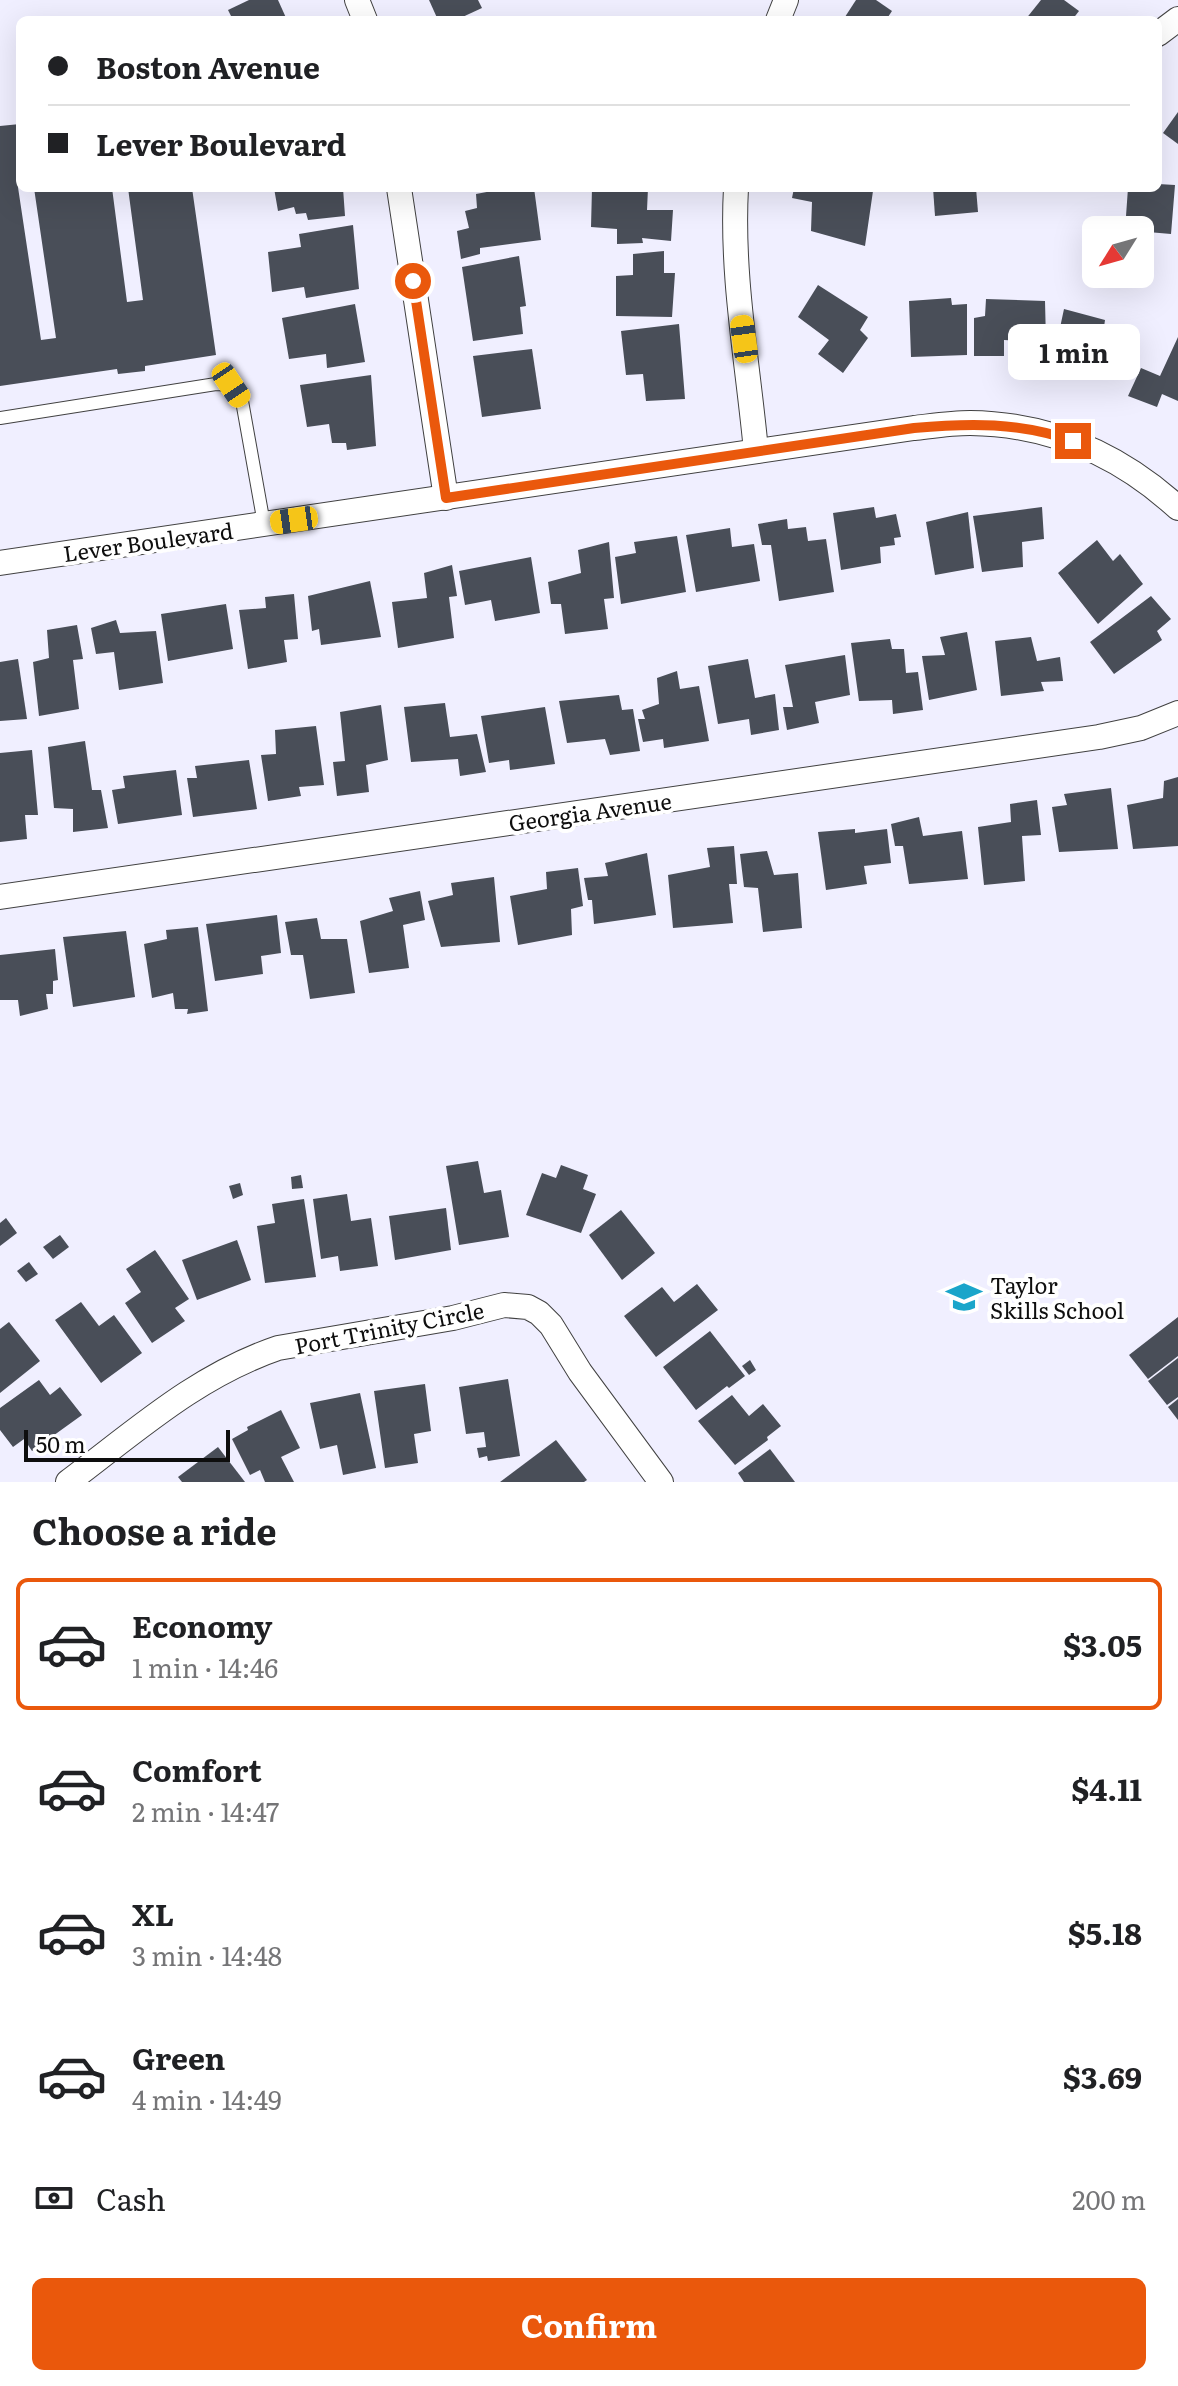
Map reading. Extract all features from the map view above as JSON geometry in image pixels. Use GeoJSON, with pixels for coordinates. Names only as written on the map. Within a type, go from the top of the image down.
{"type":"FeatureCollection","features":[{"type":"Feature","properties":{"kind":"street"},"geometry":{"type":"LineString","coordinates":[[400,192],[446,498]]}},
{"type":"Feature","properties":{"kind":"street"},"geometry":{"type":"LineString","coordinates":[[736,192],[733,226],[737,284],[756,451]]}},
{"type":"Feature","properties":{"kind":"street","name":"Lever Boulevard"},"geometry":{"type":"LineString","coordinates":[[0,563],[914,428],[968,423],[1012,426],[1060,437],[1124,465],[1153,484],[1178,508]]}},
{"type":"Feature","properties":{"kind":"street","name":"Georgia Avenue"},"geometry":{"type":"LineString","coordinates":[[0,897],[1099,737],[1141,728],[1178,713]]}},
{"type":"Feature","properties":{"kind":"street","name":"Port Trinity Circle"},"geometry":{"type":"LineString","coordinates":[[68,1482],[209,1377],[250,1357],[278,1348],[453,1318],[504,1305],[528,1307],[551,1325],[580,1372],[661,1482]]}},
{"type":"Feature","properties":{"kind":"lane"},"geometry":{"type":"LineString","coordinates":[[0,418],[216,384],[231,385],[242,401],[264,524]]}},
{"type":"Feature","properties":{"kind":"building"},"geometry":{"type":"Polygon","coordinates":[[[249,0],[278,0],[285,16],[231,16],[228,10],[249,0]]]}},
{"type":"Feature","properties":{"kind":"building"},"geometry":{"type":"Polygon","coordinates":[[[429,0],[478,0],[482,8],[465,16],[436,16],[429,0]]]}},
{"type":"Feature","properties":{"kind":"building"},"geometry":{"type":"Polygon","coordinates":[[[856,0],[876,0],[892,11],[889,16],[846,16],[856,0]]]}},
{"type":"Feature","properties":{"kind":"building"},"geometry":{"type":"Polygon","coordinates":[[[1041,0],[1064,0],[1079,11],[1075,16],[1028,16],[1041,0]]]}},
{"type":"Feature","properties":{"kind":"building"},"geometry":{"type":"Polygon","coordinates":[[[1178,112],[1178,144],[1163,133],[1178,112]]]}},
{"type":"Feature","properties":{"kind":"building"},"geometry":{"type":"Polygon","coordinates":[[[16,124],[16,192],[19,192],[41,340],[56,338],[35,192],[113,192],[127,302],[143,300],[129,192],[193,192],[216,355],[145,366],[145,371],[118,374],[117,369],[0,386],[0,126],[16,124]]]}},
{"type":"Feature","properties":{"kind":"building"},"geometry":{"type":"Polygon","coordinates":[[[1162,184],[1175,185],[1171,234],[1154,233],[1154,216],[1126,216],[1128,192],[1162,192],[1162,184]]]}},
{"type":"Feature","properties":{"kind":"building"},"geometry":{"type":"Polygon","coordinates":[[[275,192],[343,192],[345,216],[308,220],[306,213],[296,214],[294,207],[278,211],[275,192]]]}},
{"type":"Feature","properties":{"kind":"building"},"geometry":{"type":"Polygon","coordinates":[[[535,192],[541,240],[480,248],[480,254],[461,259],[457,231],[469,228],[465,211],[477,208],[476,194],[535,192]]]}},
{"type":"Feature","properties":{"kind":"building"},"geometry":{"type":"Polygon","coordinates":[[[592,192],[648,192],[647,210],[673,210],[671,241],[642,238],[643,243],[617,244],[617,229],[591,227],[592,192]]]}},
{"type":"Feature","properties":{"kind":"building"},"geometry":{"type":"Polygon","coordinates":[[[793,192],[873,192],[865,246],[811,231],[812,202],[792,198],[793,192]]]}},
{"type":"Feature","properties":{"kind":"building"},"geometry":{"type":"Polygon","coordinates":[[[933,192],[976,192],[978,212],[935,216],[933,192]]]}},
{"type":"Feature","properties":{"kind":"building"},"geometry":{"type":"Polygon","coordinates":[[[353,225],[359,289],[306,298],[304,287],[272,292],[268,252],[301,247],[299,234],[353,225]]]}},
{"type":"Feature","properties":{"kind":"building"},"geometry":{"type":"Polygon","coordinates":[[[664,251],[664,273],[675,273],[672,317],[616,316],[616,276],[633,275],[633,254],[664,251]]]}},
{"type":"Feature","properties":{"kind":"building"},"geometry":{"type":"Polygon","coordinates":[[[519,256],[526,306],[520,307],[523,334],[473,341],[462,267],[519,256]]]}},
{"type":"Feature","properties":{"kind":"building"},"geometry":{"type":"Polygon","coordinates":[[[818,285],[868,317],[860,330],[868,338],[843,373],[818,354],[829,340],[798,317],[818,285]]]}},
{"type":"Feature","properties":{"kind":"building"},"geometry":{"type":"Polygon","coordinates":[[[951,298],[952,305],[967,304],[967,355],[911,357],[909,301],[951,298]]]}},
{"type":"Feature","properties":{"kind":"building"},"geometry":{"type":"Polygon","coordinates":[[[986,299],[1045,301],[1046,342],[1004,340],[1004,356],[974,356],[974,318],[985,316],[986,299]]]}},
{"type":"Feature","properties":{"kind":"building"},"geometry":{"type":"Polygon","coordinates":[[[355,304],[365,362],[327,368],[326,354],[289,359],[282,318],[355,304]]]}},
{"type":"Feature","properties":{"kind":"building"},"geometry":{"type":"Polygon","coordinates":[[[1064,309],[1105,320],[1103,334],[1123,338],[1118,370],[1097,366],[1096,376],[1052,365],[1064,309]]]}},
{"type":"Feature","properties":{"kind":"building"},"geometry":{"type":"Polygon","coordinates":[[[679,324],[685,399],[646,401],[643,374],[626,375],[621,331],[679,324]]]}},
{"type":"Feature","properties":{"kind":"building"},"geometry":{"type":"Polygon","coordinates":[[[1178,337],[1178,401],[1162,394],[1157,407],[1128,396],[1141,368],[1160,376],[1178,337]]]}},
{"type":"Feature","properties":{"kind":"building"},"geometry":{"type":"Polygon","coordinates":[[[532,349],[541,409],[482,417],[473,356],[532,349]]]}},
{"type":"Feature","properties":{"kind":"building"},"geometry":{"type":"Polygon","coordinates":[[[371,375],[376,446],[347,450],[346,443],[332,443],[329,424],[307,427],[300,385],[371,375]]]}},
{"type":"Feature","properties":{"kind":"building"},"geometry":{"type":"Polygon","coordinates":[[[874,507],[876,518],[896,514],[901,537],[894,538],[895,545],[880,547],[881,563],[841,570],[833,513],[874,507]]]}},
{"type":"Feature","properties":{"kind":"building"},"geometry":{"type":"Polygon","coordinates":[[[1042,507],[1044,539],[1022,542],[1023,567],[982,572],[973,516],[1042,507]]]}},
{"type":"Feature","properties":{"kind":"building"},"geometry":{"type":"Polygon","coordinates":[[[968,512],[974,568],[935,575],[926,522],[968,512]]]}},
{"type":"Feature","properties":{"kind":"building"},"geometry":{"type":"Polygon","coordinates":[[[787,519],[788,529],[806,527],[808,541],[826,539],[834,592],[779,601],[771,545],[762,545],[758,524],[787,519]]]}},
{"type":"Feature","properties":{"kind":"building"},"geometry":{"type":"Polygon","coordinates":[[[730,528],[732,547],[754,544],[760,581],[696,592],[686,535],[730,528]]]}},
{"type":"Feature","properties":{"kind":"building"},"geometry":{"type":"Polygon","coordinates":[[[677,536],[686,592],[621,604],[615,557],[636,553],[634,542],[677,536]]]}},
{"type":"Feature","properties":{"kind":"building"},"geometry":{"type":"Polygon","coordinates":[[[1097,540],[1113,561],[1120,554],[1143,584],[1098,624],[1058,573],[1097,540]]]}},
{"type":"Feature","properties":{"kind":"building"},"geometry":{"type":"Polygon","coordinates":[[[609,542],[614,598],[604,599],[608,629],[565,634],[561,604],[551,604],[548,582],[581,573],[578,550],[609,542]]]}},
{"type":"Feature","properties":{"kind":"building"},"geometry":{"type":"Polygon","coordinates":[[[531,557],[540,613],[495,621],[491,600],[465,605],[459,571],[531,557]]]}},
{"type":"Feature","properties":{"kind":"building"},"geometry":{"type":"Polygon","coordinates":[[[452,565],[457,596],[449,597],[454,638],[398,648],[392,602],[427,598],[424,573],[452,565]]]}},
{"type":"Feature","properties":{"kind":"building"},"geometry":{"type":"Polygon","coordinates":[[[370,581],[381,637],[321,645],[319,629],[312,631],[308,596],[370,581]]]}},
{"type":"Feature","properties":{"kind":"building"},"geometry":{"type":"Polygon","coordinates":[[[294,594],[298,639],[284,640],[287,662],[248,669],[239,610],[266,608],[265,597],[294,594]]]}},
{"type":"Feature","properties":{"kind":"building"},"geometry":{"type":"Polygon","coordinates":[[[1151,596],[1171,619],[1157,631],[1162,640],[1114,674],[1090,642],[1151,596]]]}},
{"type":"Feature","properties":{"kind":"building"},"geometry":{"type":"Polygon","coordinates":[[[226,604],[233,649],[168,661],[161,614],[226,604]]]}},
{"type":"Feature","properties":{"kind":"building"},"geometry":{"type":"Polygon","coordinates":[[[116,620],[120,633],[156,631],[163,683],[119,690],[114,652],[96,654],[91,628],[116,620]]]}},
{"type":"Feature","properties":{"kind":"building"},"geometry":{"type":"Polygon","coordinates":[[[77,625],[83,659],[73,660],[79,709],[39,716],[33,662],[49,658],[47,630],[77,625]]]}},
{"type":"Feature","properties":{"kind":"building"},"geometry":{"type":"Polygon","coordinates":[[[967,632],[977,690],[929,700],[922,656],[945,655],[940,637],[967,632]]]}},
{"type":"Feature","properties":{"kind":"building"},"geometry":{"type":"Polygon","coordinates":[[[1031,637],[1037,661],[1060,657],[1063,681],[1041,682],[1044,691],[1001,696],[995,641],[1031,637]]]}},
{"type":"Feature","properties":{"kind":"building"},"geometry":{"type":"Polygon","coordinates":[[[890,639],[892,649],[904,649],[906,673],[918,672],[923,710],[893,714],[892,700],[859,701],[851,643],[890,639]]]}},
{"type":"Feature","properties":{"kind":"building"},"geometry":{"type":"Polygon","coordinates":[[[845,655],[850,695],[815,702],[819,723],[787,730],[783,707],[793,707],[785,665],[845,655]]]}},
{"type":"Feature","properties":{"kind":"building"},"geometry":{"type":"Polygon","coordinates":[[[18,659],[27,719],[0,721],[0,662],[18,659]]]}},
{"type":"Feature","properties":{"kind":"building"},"geometry":{"type":"Polygon","coordinates":[[[748,659],[755,698],[775,694],[779,730],[751,735],[749,719],[718,724],[708,666],[748,659]]]}},
{"type":"Feature","properties":{"kind":"building"},"geometry":{"type":"Polygon","coordinates":[[[677,671],[680,689],[699,686],[709,741],[664,748],[663,739],[643,742],[638,719],[645,719],[642,710],[659,704],[657,678],[677,671]]]}},
{"type":"Feature","properties":{"kind":"building"},"geometry":{"type":"Polygon","coordinates":[[[619,695],[622,710],[633,709],[640,751],[610,755],[605,739],[567,743],[559,701],[619,695]]]}},
{"type":"Feature","properties":{"kind":"building"},"geometry":{"type":"Polygon","coordinates":[[[445,703],[450,737],[477,734],[486,772],[460,776],[458,759],[411,762],[404,707],[445,703]]]}},
{"type":"Feature","properties":{"kind":"building"},"geometry":{"type":"Polygon","coordinates":[[[381,705],[388,760],[366,765],[369,792],[337,796],[333,762],[345,761],[340,712],[381,705]]]}},
{"type":"Feature","properties":{"kind":"building"},"geometry":{"type":"Polygon","coordinates":[[[545,707],[555,764],[510,770],[509,760],[489,763],[481,716],[545,707]]]}},
{"type":"Feature","properties":{"kind":"building"},"geometry":{"type":"Polygon","coordinates":[[[316,726],[324,785],[299,787],[301,796],[268,801],[261,755],[276,754],[275,730],[316,726]]]}},
{"type":"Feature","properties":{"kind":"building"},"geometry":{"type":"Polygon","coordinates":[[[85,741],[92,790],[101,790],[108,828],[73,832],[73,809],[54,808],[48,747],[85,741]]]}},
{"type":"Feature","properties":{"kind":"building"},"geometry":{"type":"Polygon","coordinates":[[[32,750],[38,815],[25,815],[27,839],[0,842],[0,753],[32,750]]]}},
{"type":"Feature","properties":{"kind":"building"},"geometry":{"type":"Polygon","coordinates":[[[249,760],[257,809],[193,817],[187,778],[197,778],[195,766],[249,760]]]}},
{"type":"Feature","properties":{"kind":"building"},"geometry":{"type":"Polygon","coordinates":[[[176,770],[182,815],[118,824],[112,790],[125,788],[123,776],[176,770]]]}},
{"type":"Feature","properties":{"kind":"building"},"geometry":{"type":"Polygon","coordinates":[[[1178,777],[1178,846],[1133,849],[1127,805],[1163,798],[1164,781],[1178,777]]]}},
{"type":"Feature","properties":{"kind":"building"},"geometry":{"type":"Polygon","coordinates":[[[1111,788],[1118,849],[1059,852],[1052,807],[1067,805],[1064,794],[1111,788]]]}},
{"type":"Feature","properties":{"kind":"building"},"geometry":{"type":"Polygon","coordinates":[[[1037,800],[1041,835],[1022,836],[1025,881],[984,885],[978,827],[1011,822],[1010,804],[1037,800]]]}},
{"type":"Feature","properties":{"kind":"building"},"geometry":{"type":"Polygon","coordinates":[[[919,817],[923,836],[962,831],[968,879],[909,884],[903,846],[895,846],[891,824],[919,817]]]}},
{"type":"Feature","properties":{"kind":"building"},"geometry":{"type":"Polygon","coordinates":[[[855,829],[855,833],[887,829],[891,863],[864,866],[867,884],[826,890],[818,832],[855,829]]]}},
{"type":"Feature","properties":{"kind":"building"},"geometry":{"type":"Polygon","coordinates":[[[734,846],[737,884],[729,884],[733,923],[673,928],[668,875],[710,867],[707,848],[734,846]]]}},
{"type":"Feature","properties":{"kind":"building"},"geometry":{"type":"Polygon","coordinates":[[[767,851],[774,875],[798,873],[802,928],[763,932],[758,888],[744,887],[740,854],[767,851]]]}},
{"type":"Feature","properties":{"kind":"building"},"geometry":{"type":"Polygon","coordinates":[[[647,853],[656,915],[594,924],[592,900],[588,900],[584,878],[608,876],[605,863],[647,853]]]}},
{"type":"Feature","properties":{"kind":"building"},"geometry":{"type":"Polygon","coordinates":[[[578,868],[583,906],[571,909],[572,935],[518,945],[510,896],[547,889],[546,872],[578,868]]]}},
{"type":"Feature","properties":{"kind":"building"},"geometry":{"type":"Polygon","coordinates":[[[494,877],[500,942],[441,947],[428,901],[453,895],[451,883],[494,877]]]}},
{"type":"Feature","properties":{"kind":"building"},"geometry":{"type":"Polygon","coordinates":[[[420,891],[425,920],[403,925],[409,968],[369,973],[360,921],[393,911],[389,898],[420,891]]]}},
{"type":"Feature","properties":{"kind":"building"},"geometry":{"type":"Polygon","coordinates":[[[277,915],[281,953],[261,956],[263,974],[215,981],[206,924],[277,915]]]}},
{"type":"Feature","properties":{"kind":"building"},"geometry":{"type":"Polygon","coordinates":[[[317,918],[321,939],[347,939],[355,993],[310,999],[303,955],[291,955],[285,922],[317,918]]]}},
{"type":"Feature","properties":{"kind":"building"},"geometry":{"type":"Polygon","coordinates":[[[198,927],[208,1011],[187,1014],[188,1009],[175,1009],[173,993],[152,998],[144,944],[167,939],[166,930],[198,927]]]}},
{"type":"Feature","properties":{"kind":"building"},"geometry":{"type":"Polygon","coordinates":[[[126,931],[135,997],[73,1007],[63,937],[126,931]]]}},
{"type":"Feature","properties":{"kind":"building"},"geometry":{"type":"Polygon","coordinates":[[[55,949],[58,980],[53,981],[53,994],[46,994],[48,1009],[20,1016],[18,1000],[0,1000],[0,955],[55,949]]]}},
{"type":"Feature","properties":{"kind":"building"},"geometry":{"type":"Polygon","coordinates":[[[478,1161],[484,1193],[501,1190],[509,1237],[459,1245],[446,1166],[478,1161]]]}},
{"type":"Feature","properties":{"kind":"building"},"geometry":{"type":"Polygon","coordinates":[[[561,1165],[588,1175],[583,1189],[596,1194],[581,1233],[526,1215],[542,1173],[556,1178],[561,1165]]]}},
{"type":"Feature","properties":{"kind":"building"},"geometry":{"type":"Polygon","coordinates":[[[301,1175],[303,1188],[292,1189],[291,1177],[301,1175]]]}},
{"type":"Feature","properties":{"kind":"building"},"geometry":{"type":"Polygon","coordinates":[[[240,1183],[243,1195],[233,1199],[229,1186],[240,1183]]]}},
{"type":"Feature","properties":{"kind":"building"},"geometry":{"type":"Polygon","coordinates":[[[347,1194],[351,1221],[371,1218],[378,1266],[340,1271],[338,1256],[321,1259],[313,1199],[347,1194]]]}},
{"type":"Feature","properties":{"kind":"building"},"geometry":{"type":"Polygon","coordinates":[[[304,1199],[316,1277],[265,1283],[257,1226],[275,1223],[272,1204],[304,1199]]]}},
{"type":"Feature","properties":{"kind":"building"},"geometry":{"type":"Polygon","coordinates":[[[446,1208],[451,1250],[395,1260],[389,1216],[446,1208]]]}},
{"type":"Feature","properties":{"kind":"building"},"geometry":{"type":"Polygon","coordinates":[[[621,1210],[655,1253],[622,1280],[589,1235],[621,1210]]]}},
{"type":"Feature","properties":{"kind":"building"},"geometry":{"type":"Polygon","coordinates":[[[6,1218],[17,1233],[0,1246],[0,1223],[6,1218]]]}},
{"type":"Feature","properties":{"kind":"building"},"geometry":{"type":"Polygon","coordinates":[[[60,1235],[69,1247],[53,1259],[43,1247],[60,1235]]]}},
{"type":"Feature","properties":{"kind":"building"},"geometry":{"type":"Polygon","coordinates":[[[237,1240],[251,1280],[197,1300],[182,1260],[237,1240]]]}},
{"type":"Feature","properties":{"kind":"building"},"geometry":{"type":"Polygon","coordinates":[[[155,1250],[189,1299],[175,1308],[185,1321],[152,1343],[125,1303],[141,1292],[126,1269],[155,1250]]]}},
{"type":"Feature","properties":{"kind":"building"},"geometry":{"type":"Polygon","coordinates":[[[29,1262],[38,1274],[26,1282],[17,1271],[29,1262]]]}},
{"type":"Feature","properties":{"kind":"building"},"geometry":{"type":"Polygon","coordinates":[[[697,1284],[718,1310],[656,1357],[624,1316],[662,1287],[674,1302],[697,1284]]]}},
{"type":"Feature","properties":{"kind":"building"},"geometry":{"type":"Polygon","coordinates":[[[81,1302],[99,1326],[114,1315],[142,1353],[101,1383],[55,1320],[81,1302]]]}},
{"type":"Feature","properties":{"kind":"building"},"geometry":{"type":"Polygon","coordinates":[[[1178,1317],[1178,1356],[1148,1379],[1129,1355],[1178,1317]]]}},
{"type":"Feature","properties":{"kind":"building"},"geometry":{"type":"Polygon","coordinates":[[[9,1322],[40,1361],[0,1393],[0,1329],[9,1322]]]}},
{"type":"Feature","properties":{"kind":"building"},"geometry":{"type":"Polygon","coordinates":[[[710,1331],[745,1376],[696,1410],[663,1367],[710,1331]]]}},
{"type":"Feature","properties":{"kind":"building"},"geometry":{"type":"Polygon","coordinates":[[[1178,1358],[1178,1397],[1167,1405],[1148,1381],[1178,1358]]]}},
{"type":"Feature","properties":{"kind":"building"},"geometry":{"type":"Polygon","coordinates":[[[750,1360],[756,1370],[749,1375],[742,1366],[750,1360]]]}},
{"type":"Feature","properties":{"kind":"building"},"geometry":{"type":"Polygon","coordinates":[[[508,1379],[520,1456],[488,1461],[487,1456],[479,1458],[477,1448],[486,1447],[484,1432],[466,1434],[459,1387],[508,1379]]]}},
{"type":"Feature","properties":{"kind":"building"},"geometry":{"type":"Polygon","coordinates":[[[39,1380],[50,1395],[60,1387],[82,1415],[32,1451],[24,1439],[13,1447],[0,1430],[0,1408],[39,1380]]]}},
{"type":"Feature","properties":{"kind":"building"},"geometry":{"type":"Polygon","coordinates":[[[425,1384],[431,1431],[414,1434],[418,1463],[385,1468],[374,1391],[425,1384]]]}},
{"type":"Feature","properties":{"kind":"building"},"geometry":{"type":"Polygon","coordinates":[[[360,1393],[376,1468],[343,1475],[337,1445],[320,1449],[310,1403],[360,1393]]]}},
{"type":"Feature","properties":{"kind":"building"},"geometry":{"type":"Polygon","coordinates":[[[732,1395],[749,1416],[763,1404],[781,1426],[735,1465],[698,1421],[732,1395]]]}},
{"type":"Feature","properties":{"kind":"building"},"geometry":{"type":"Polygon","coordinates":[[[1178,1399],[1178,1420],[1168,1407],[1178,1399]]]}},
{"type":"Feature","properties":{"kind":"building"},"geometry":{"type":"Polygon","coordinates":[[[281,1410],[300,1448],[281,1457],[294,1482],[265,1482],[260,1470],[250,1475],[232,1439],[248,1430],[247,1427],[281,1410]]]}},
{"type":"Feature","properties":{"kind":"building"},"geometry":{"type":"Polygon","coordinates":[[[556,1440],[587,1480],[500,1482],[556,1440]]]}},
{"type":"Feature","properties":{"kind":"building"},"geometry":{"type":"Polygon","coordinates":[[[218,1447],[245,1482],[182,1482],[178,1477],[218,1447]]]}},
{"type":"Feature","properties":{"kind":"building"},"geometry":{"type":"Polygon","coordinates":[[[770,1449],[795,1482],[744,1482],[738,1473],[770,1449]]]}},
{"type":"Feature","properties":{"kind":"place","name":"Taylor Skills School"},"geometry":{"type":"Point","coordinates":[964,1297]}},
{"type":"Feature","properties":{"kind":"route"},"geometry":{"type":"LineString","coordinates":[[413,281],[446,498],[914,428],[968,423],[1012,426],[1073,441]]}}]}
